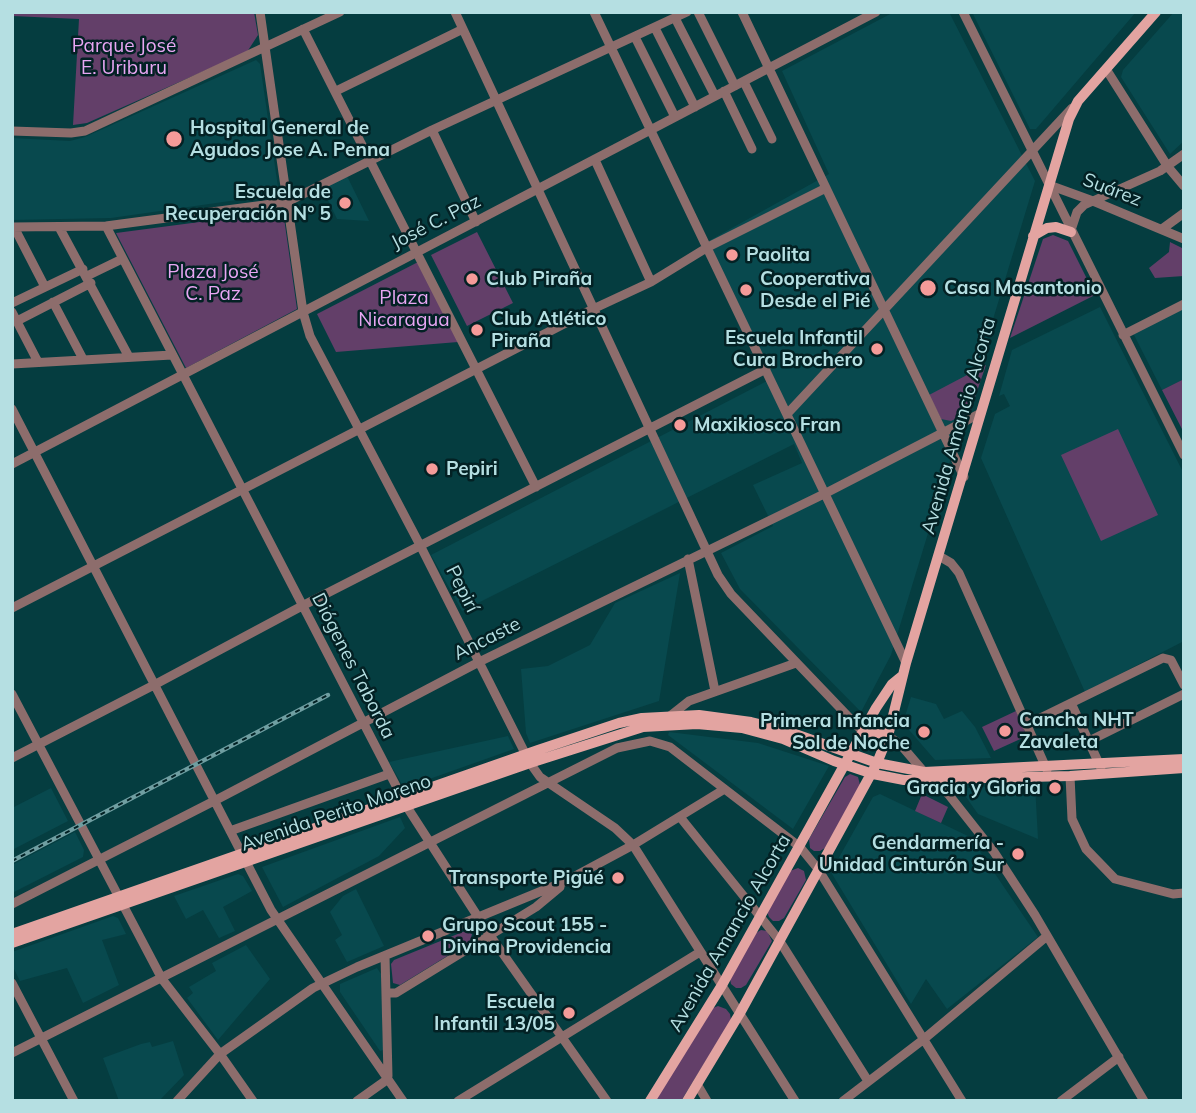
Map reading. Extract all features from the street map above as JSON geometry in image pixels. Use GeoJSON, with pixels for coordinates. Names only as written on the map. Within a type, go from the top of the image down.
{"type":"FeatureCollection","features":[{"type":"Feature","properties":{"kind":"main road","name":"Avenida Amancio Alcorta"},"geometry":{"type":"LineString","coordinates":[[687,1101],[740,1013],[875,769],[888,736],[906,663],[964,477],[1069,119],[1078,101],[1151,15]]}},
{"type":"Feature","properties":{"kind":"main road"},"geometry":{"type":"LineString","coordinates":[[1033,236],[1047,228],[1056,227],[1071,232]]}},
{"type":"Feature","properties":{"kind":"main road","name":"Avenida Amancio Alcorta"},"geometry":{"type":"LineString","coordinates":[[650,1101],[722,985],[876,708],[892,684],[903,675]]}},
{"type":"Feature","properties":{"kind":"main road","name":"Avenida Perito Moreno"},"geometry":{"type":"LineString","coordinates":[[12,943],[119,902],[527,759],[672,720],[699,715],[751,722],[783,730],[847,760],[875,769]]}},
{"type":"Feature","properties":{"kind":"main road"},"geometry":{"type":"LineString","coordinates":[[864,733],[874,732],[888,736]]}},
{"type":"Feature","properties":{"kind":"main road"},"geometry":{"type":"LineString","coordinates":[[875,769],[924,772],[1048,772],[1070,776],[1102,769],[1184,760]]}},
{"type":"Feature","properties":{"kind":"main road"},"geometry":{"type":"LineString","coordinates":[[875,769],[904,780],[936,781],[1102,769],[1184,768]]}},
{"type":"Feature","properties":{"kind":"main road","name":"Avenida Perito Moreno"},"geometry":{"type":"LineString","coordinates":[[12,934],[119,902]]}},
{"type":"Feature","properties":{"kind":"street","name":"Pepirí"},"geometry":{"type":"LineString","coordinates":[[260,12],[303,312],[310,336],[421,547],[527,759],[547,782],[615,828],[633,845],[795,1101]]}},
{"type":"Feature","properties":{"kind":"street"},"geometry":{"type":"LineString","coordinates":[[12,131],[85,131],[340,12]]}},
{"type":"Feature","properties":{"kind":"street"},"geometry":{"type":"LineString","coordinates":[[455,12],[718,575],[731,594],[864,733]]}},
{"type":"Feature","properties":{"kind":"street"},"geometry":{"type":"LineString","coordinates":[[594,12],[906,663]]}},
{"type":"Feature","properties":{"kind":"street"},"geometry":{"type":"LineString","coordinates":[[44,287],[13,227],[106,226],[287,202],[432,130],[687,12]]}},
{"type":"Feature","properties":{"kind":"street"},"geometry":{"type":"LineString","coordinates":[[698,12],[735,86]]}},
{"type":"Feature","properties":{"kind":"street"},"geometry":{"type":"LineString","coordinates":[[742,12],[964,477]]}},
{"type":"Feature","properties":{"kind":"street","name":"José C. Paz"},"geometry":{"type":"LineString","coordinates":[[12,464],[876,12]]}},
{"type":"Feature","properties":{"kind":"street"},"geometry":{"type":"LineString","coordinates":[[963,12],[1184,455]]}},
{"type":"Feature","properties":{"kind":"street"},"geometry":{"type":"LineString","coordinates":[[676,18],[715,96]]}},
{"type":"Feature","properties":{"kind":"street"},"geometry":{"type":"LineString","coordinates":[[655,28],[695,107]]}},
{"type":"Feature","properties":{"kind":"street"},"geometry":{"type":"LineString","coordinates":[[303,29],[536,487]]}},
{"type":"Feature","properties":{"kind":"street"},"geometry":{"type":"LineString","coordinates":[[336,91],[463,30]]}},
{"type":"Feature","properties":{"kind":"street"},"geometry":{"type":"LineString","coordinates":[[635,37],[675,117]]}},
{"type":"Feature","properties":{"kind":"street"},"geometry":{"type":"LineString","coordinates":[[1106,69],[1168,167],[1184,186]]}},
{"type":"Feature","properties":{"kind":"street"},"geometry":{"type":"LineString","coordinates":[[744,82],[772,139]]}},
{"type":"Feature","properties":{"kind":"street"},"geometry":{"type":"LineString","coordinates":[[724,91],[752,149]]}},
{"type":"Feature","properties":{"kind":"street"},"geometry":{"type":"LineString","coordinates":[[788,413],[1078,101]]}},
{"type":"Feature","properties":{"kind":"street"},"geometry":{"type":"LineString","coordinates":[[432,130],[477,222]]}},
{"type":"Feature","properties":{"kind":"street"},"geometry":{"type":"LineString","coordinates":[[1071,232],[1072,221],[1084,205],[1168,167],[1184,154]]}},
{"type":"Feature","properties":{"kind":"street"},"geometry":{"type":"LineString","coordinates":[[595,160],[650,282]]}},
{"type":"Feature","properties":{"kind":"street","name":"Suárez"},"geometry":{"type":"LineString","coordinates":[[1049,185],[1184,239]]}},
{"type":"Feature","properties":{"kind":"street"},"geometry":{"type":"LineString","coordinates":[[12,608],[650,282],[708,247],[826,188]]}},
{"type":"Feature","properties":{"kind":"street"},"geometry":{"type":"LineString","coordinates":[[1162,229],[1184,213]]}},
{"type":"Feature","properties":{"kind":"street","name":"Diógenes Taborda"},"geometry":{"type":"LineString","coordinates":[[106,226],[405,802],[489,934],[607,1101]]}},
{"type":"Feature","properties":{"kind":"street"},"geometry":{"type":"LineString","coordinates":[[60,227],[129,357]]}},
{"type":"Feature","properties":{"kind":"street"},"geometry":{"type":"LineString","coordinates":[[38,362],[13,315],[52,302],[87,276],[122,259]]}},
{"type":"Feature","properties":{"kind":"street"},"geometry":{"type":"LineString","coordinates":[[12,303],[44,287],[87,276]]}},
{"type":"Feature","properties":{"kind":"street"},"geometry":{"type":"LineString","coordinates":[[52,302],[83,359]]}},
{"type":"Feature","properties":{"kind":"street"},"geometry":{"type":"LineString","coordinates":[[1123,334],[1184,304]]}},
{"type":"Feature","properties":{"kind":"street"},"geometry":{"type":"LineString","coordinates":[[12,364],[173,355]]}},
{"type":"Feature","properties":{"kind":"street"},"geometry":{"type":"LineString","coordinates":[[12,758],[302,606],[766,369]]}},
{"type":"Feature","properties":{"kind":"street"},"geometry":{"type":"LineString","coordinates":[[12,409],[216,800],[243,858],[278,919],[403,1101]]}},
{"type":"Feature","properties":{"kind":"street","name":"Ancaste"},"geometry":{"type":"LineString","coordinates":[[12,904],[479,662],[826,493],[981,413]]}},
{"type":"Feature","properties":{"kind":"street"},"geometry":{"type":"LineString","coordinates":[[939,556],[951,563],[959,573],[1048,772]]}},
{"type":"Feature","properties":{"kind":"street"},"geometry":{"type":"LineString","coordinates":[[688,559],[715,691]]}},
{"type":"Feature","properties":{"kind":"street"},"geometry":{"type":"LineString","coordinates":[[1026,724],[1163,658],[1171,660],[1184,685]]}},
{"type":"Feature","properties":{"kind":"street"},"geometry":{"type":"LineString","coordinates":[[672,720],[689,701],[796,663]]}},
{"type":"Feature","properties":{"kind":"street"},"geometry":{"type":"LineString","coordinates":[[12,694],[119,902],[162,979],[253,1101]]}},
{"type":"Feature","properties":{"kind":"street"},"geometry":{"type":"LineString","coordinates":[[1089,741],[1184,694]]}},
{"type":"Feature","properties":{"kind":"street"},"geometry":{"type":"LineString","coordinates":[[1071,703],[1102,769]]}},
{"type":"Feature","properties":{"kind":"street"},"geometry":{"type":"LineString","coordinates":[[888,736],[900,744],[924,772],[936,781],[994,852],[1144,1101]]}},
{"type":"Feature","properties":{"kind":"street"},"geometry":{"type":"LineString","coordinates":[[12,1054],[617,748],[640,742],[663,743],[800,847],[818,869],[962,1101]]}},
{"type":"Feature","properties":{"kind":"street"},"geometry":{"type":"LineString","coordinates":[[230,831],[389,774]]}},
{"type":"Feature","properties":{"kind":"street"},"geometry":{"type":"LineString","coordinates":[[1070,776],[1072,819],[1086,849],[1115,879],[1174,894],[1184,893]]}},
{"type":"Feature","properties":{"kind":"street"},"geometry":{"type":"LineString","coordinates":[[177,1101],[220,1054],[323,983],[566,881],[633,845],[723,790]]}},
{"type":"Feature","properties":{"kind":"street"},"geometry":{"type":"LineString","coordinates":[[680,817],[779,940],[868,1081]]}},
{"type":"Feature","properties":{"kind":"street"},"geometry":{"type":"LineString","coordinates":[[386,993],[396,993],[536,906],[566,881]]}},
{"type":"Feature","properties":{"kind":"street"},"geometry":{"type":"LineString","coordinates":[[844,1101],[924,1039],[1047,936]]}},
{"type":"Feature","properties":{"kind":"street"},"geometry":{"type":"LineString","coordinates":[[457,1101],[700,952]]}},
{"type":"Feature","properties":{"kind":"street"},"geometry":{"type":"LineString","coordinates":[[385,956],[388,1079]]}},
{"type":"Feature","properties":{"kind":"street"},"geometry":{"type":"LineString","coordinates":[[12,983],[74,1101]]}},
{"type":"Feature","properties":{"kind":"street"},"geometry":{"type":"LineString","coordinates":[[1061,1101],[1119,1057]]}},
{"type":"Feature","properties":{"kind":"street"},"geometry":{"type":"LineString","coordinates":[[357,1101],[388,1079]]}},
{"type":"Feature","properties":{"kind":"street"},"geometry":{"type":"LineString","coordinates":[[697,1084],[707,1101]]}},
{"type":"Feature","properties":{"kind":"shaded area"},"geometry":{"type":"Polygon","coordinates":[[[894,12],[949,12],[1035,181],[891,655],[861,712],[740,589],[721,553],[773,526],[753,485],[802,463],[794,444],[462,611],[431,555],[767,381],[705,243],[829,174],[782,71],[894,12]]]}},
{"type":"Feature","properties":{"kind":"shaded area"},"geometry":{"type":"Polygon","coordinates":[[[972,12],[1136,12],[1036,129],[1030,129],[972,12]]]}},
{"type":"Feature","properties":{"kind":"shaded area"},"geometry":{"type":"Polygon","coordinates":[[[1174,12],[1184,12],[1184,141],[1170,154],[1121,77],[1123,70],[1174,12]]]}},
{"type":"Feature","properties":{"kind":"shaded area","name":"Hospital General de Agudos Jose A. Penna"},"geometry":{"type":"Polygon","coordinates":[[[256,60],[260,64],[279,194],[111,218],[12,220],[12,138],[70,141],[85,137],[256,60]]]}},
{"type":"Feature","properties":{"kind":"shaded area","name":"Escuela de Recuperación N° 5"},"geometry":{"type":"Polygon","coordinates":[[[347,176],[369,221],[337,219],[322,188],[347,176]]]}},
{"type":"Feature","properties":{"kind":"shaded area"},"geometry":{"type":"Polygon","coordinates":[[[1100,307],[1184,474],[1184,641],[1085,692],[981,458],[995,414],[1010,406],[1004,394],[999,396],[1012,350],[1100,307]]]}},
{"type":"Feature","properties":{"kind":"shaded area"},"geometry":{"type":"Polygon","coordinates":[[[1184,307],[1184,379],[1162,390],[1133,333],[1184,307]]]}},
{"type":"Feature","properties":{"kind":"shaded area"},"geometry":{"type":"Polygon","coordinates":[[[680,573],[659,701],[530,743],[526,733],[521,669],[548,666],[590,645],[615,603],[680,573]]]}},
{"type":"Feature","properties":{"kind":"shaded area"},"geometry":{"type":"Polygon","coordinates":[[[911,697],[936,704],[944,719],[962,711],[975,727],[991,758],[935,760],[903,723],[911,697]]]}},
{"type":"Feature","properties":{"kind":"shaded area"},"geometry":{"type":"Polygon","coordinates":[[[669,732],[758,743],[829,766],[793,829],[668,735],[669,732]]]}},
{"type":"Feature","properties":{"kind":"shaded area"},"geometry":{"type":"Polygon","coordinates":[[[508,736],[514,749],[404,788],[389,762],[508,736]]]}},
{"type":"Feature","properties":{"kind":"shaded area"},"geometry":{"type":"Polygon","coordinates":[[[1035,784],[1038,839],[978,814],[966,797],[968,788],[1035,784]]]}},
{"type":"Feature","properties":{"kind":"shaded area"},"geometry":{"type":"Polygon","coordinates":[[[51,788],[68,821],[12,850],[12,808],[51,788]]]}},
{"type":"Feature","properties":{"kind":"shaded area"},"geometry":{"type":"Polygon","coordinates":[[[880,794],[970,837],[1038,937],[947,1009],[926,979],[911,1004],[832,874],[873,797],[880,794]]]}},
{"type":"Feature","properties":{"kind":"shaded area"},"geometry":{"type":"Polygon","coordinates":[[[400,817],[405,828],[379,856],[283,907],[262,867],[400,817]]]}},
{"type":"Feature","properties":{"kind":"shaded area"},"geometry":{"type":"Polygon","coordinates":[[[75,832],[84,850],[83,857],[12,893],[12,865],[75,832]]]}},
{"type":"Feature","properties":{"kind":"shaded area"},"geometry":{"type":"Polygon","coordinates":[[[238,874],[243,876],[252,891],[223,907],[235,931],[219,938],[203,910],[186,919],[174,896],[238,874]]]}},
{"type":"Feature","properties":{"kind":"shaded area"},"geometry":{"type":"Polygon","coordinates":[[[356,889],[384,946],[347,962],[335,940],[342,935],[330,912],[343,896],[356,889]]]}},
{"type":"Feature","properties":{"kind":"shaded area"},"geometry":{"type":"Polygon","coordinates":[[[113,916],[118,918],[126,934],[102,940],[119,985],[83,1003],[67,968],[20,981],[12,965],[12,952],[113,916]]]}},
{"type":"Feature","properties":{"kind":"shaded area"},"geometry":{"type":"Polygon","coordinates":[[[246,945],[270,979],[218,1040],[187,998],[193,993],[189,987],[216,971],[212,963],[246,945]]]}},
{"type":"Feature","properties":{"kind":"shaded area"},"geometry":{"type":"Polygon","coordinates":[[[377,968],[381,974],[383,1050],[380,1051],[340,992],[340,984],[377,968]]]}},
{"type":"Feature","properties":{"kind":"shaded area"},"geometry":{"type":"Polygon","coordinates":[[[173,1041],[184,1075],[159,1101],[119,1101],[103,1058],[141,1044],[150,1042],[152,1047],[173,1041]]]}},
{"type":"Feature","properties":{"kind":"green space","name":"Parque José E. Uriburu"},"geometry":{"type":"Polygon","coordinates":[[[12,12],[254,12],[258,35],[247,52],[87,123],[73,125],[79,19],[12,16],[12,12]]]}},
{"type":"Feature","properties":{"kind":"green space","name":"Plaza José C. Paz"},"geometry":{"type":"Polygon","coordinates":[[[283,211],[297,309],[186,368],[116,233],[283,211]]]}},
{"type":"Feature","properties":{"kind":"green space","name":"Club Piraña"},"geometry":{"type":"Polygon","coordinates":[[[477,232],[513,303],[467,326],[431,255],[477,232]]]}},
{"type":"Feature","properties":{"kind":"green space"},"geometry":{"type":"Polygon","coordinates":[[[1053,235],[1068,241],[1095,295],[1010,338],[1043,239],[1053,235]]]}},
{"type":"Feature","properties":{"kind":"green space"},"geometry":{"type":"Polygon","coordinates":[[[1170,242],[1184,249],[1184,276],[1155,278],[1149,268],[1169,252],[1170,242]]]}},
{"type":"Feature","properties":{"kind":"green space","name":"Plaza Nicaragua"},"geometry":{"type":"Polygon","coordinates":[[[422,260],[458,342],[336,352],[317,314],[422,260]]]}},
{"type":"Feature","properties":{"kind":"green space"},"geometry":{"type":"Polygon","coordinates":[[[986,365],[970,412],[951,421],[941,419],[929,395],[986,365]]]}},
{"type":"Feature","properties":{"kind":"green space"},"geometry":{"type":"Polygon","coordinates":[[[1184,379],[1184,433],[1162,390],[1184,379]]]}},
{"type":"Feature","properties":{"kind":"green space"},"geometry":{"type":"Polygon","coordinates":[[[1118,429],[1158,515],[1101,541],[1061,455],[1118,429]]]}},
{"type":"Feature","properties":{"kind":"green space","name":"Cancha NHT Zavaleta"},"geometry":{"type":"Polygon","coordinates":[[[1016,711],[1027,736],[994,751],[982,727],[1016,711]]]}},
{"type":"Feature","properties":{"kind":"green space"},"geometry":{"type":"Polygon","coordinates":[[[850,774],[858,777],[860,785],[825,848],[814,851],[810,848],[809,839],[845,777],[850,774]]]}},
{"type":"Feature","properties":{"kind":"green space"},"geometry":{"type":"Polygon","coordinates":[[[922,794],[948,807],[941,823],[915,811],[922,794]]]}},
{"type":"Feature","properties":{"kind":"green space"},"geometry":{"type":"Polygon","coordinates":[[[798,868],[804,871],[806,880],[784,918],[773,921],[767,912],[790,871],[798,868]]]}},
{"type":"Feature","properties":{"kind":"green space"},"geometry":{"type":"Polygon","coordinates":[[[465,931],[472,934],[470,942],[400,985],[393,983],[391,964],[394,960],[465,931]]]}},
{"type":"Feature","properties":{"kind":"green space"},"geometry":{"type":"Polygon","coordinates":[[[767,931],[772,941],[746,985],[736,988],[730,979],[756,933],[767,931]]]}},
{"type":"Feature","properties":{"kind":"green space"},"geometry":{"type":"Polygon","coordinates":[[[718,1006],[726,1009],[731,1020],[681,1101],[655,1101],[713,1008],[718,1006]]]}},
{"type":"Feature","properties":{"kind":"railway"},"geometry":{"type":"LineString","coordinates":[[12,861],[328,695]]}},
{"type":"Feature","properties":{"kind":"place","name":"Hospital General de Agudos Jose A. Penna"},"geometry":{"type":"Point","coordinates":[174,139]}},
{"type":"Feature","properties":{"kind":"place","name":"Escuela de Recuperación N° 5"},"geometry":{"type":"Point","coordinates":[345,203]}},
{"type":"Feature","properties":{"kind":"place","name":"Paolita"},"geometry":{"type":"Point","coordinates":[732,255]}},
{"type":"Feature","properties":{"kind":"place","name":"Club Piraña"},"geometry":{"type":"Point","coordinates":[472,279]}},
{"type":"Feature","properties":{"kind":"place","name":"Casa Masantonio"},"geometry":{"type":"Point","coordinates":[928,288]}},
{"type":"Feature","properties":{"kind":"place","name":"Cooperativa Desde el Pié"},"geometry":{"type":"Point","coordinates":[746,290]}},
{"type":"Feature","properties":{"kind":"place","name":"Club Atlético Piraña"},"geometry":{"type":"Point","coordinates":[477,330]}},
{"type":"Feature","properties":{"kind":"place","name":"Escuela Infantil Cura Brochero"},"geometry":{"type":"Point","coordinates":[877,349]}},
{"type":"Feature","properties":{"kind":"place","name":"Maxikiosco Fran"},"geometry":{"type":"Point","coordinates":[680,425]}},
{"type":"Feature","properties":{"kind":"place","name":"Pepiri"},"geometry":{"type":"Point","coordinates":[432,469]}},
{"type":"Feature","properties":{"kind":"place","name":"Cancha NHT Zavaleta"},"geometry":{"type":"Point","coordinates":[1005,731]}},
{"type":"Feature","properties":{"kind":"place","name":"Primera Infancia Sol de Noche"},"geometry":{"type":"Point","coordinates":[924,732]}},
{"type":"Feature","properties":{"kind":"place","name":"Gracia y Gloria"},"geometry":{"type":"Point","coordinates":[1055,788]}},
{"type":"Feature","properties":{"kind":"place","name":"Gendarmería - Unidad Cinturón Sur"},"geometry":{"type":"Point","coordinates":[1018,854]}},
{"type":"Feature","properties":{"kind":"place","name":"Transporte Pigüé"},"geometry":{"type":"Point","coordinates":[618,878]}},
{"type":"Feature","properties":{"kind":"place","name":"Grupo Scout 155 - Divina Providencia"},"geometry":{"type":"Point","coordinates":[428,936]}},
{"type":"Feature","properties":{"kind":"place","name":"Escuela Infantil 13/05"},"geometry":{"type":"Point","coordinates":[569,1013]}}]}
